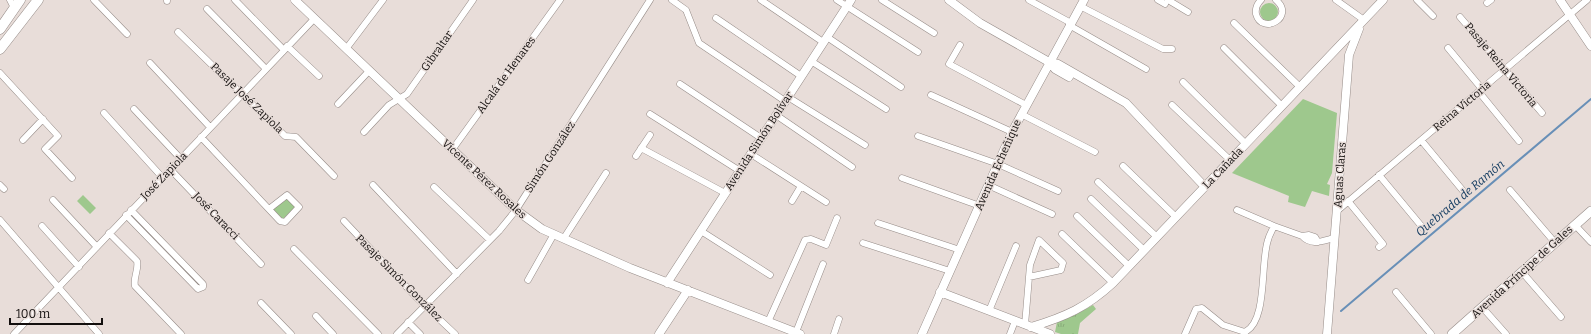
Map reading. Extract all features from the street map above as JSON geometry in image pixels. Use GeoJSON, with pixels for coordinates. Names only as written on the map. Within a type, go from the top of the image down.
{"type":"FeatureCollection","features":[{"type":"Feature","properties":{"kind":"main road"},"geometry":{"type":"LineString","coordinates":[[0,50],[38,0]]}},
{"type":"Feature","properties":{"kind":"main road"},"geometry":{"type":"LineString","coordinates":[[15,3],[18,25]]}},
{"type":"Feature","properties":{"kind":"main road"},"geometry":{"type":"LineString","coordinates":[[0,29],[15,3]]}},
{"type":"Feature","properties":{"kind":"main road","name":"Avenida Príncipe de Gales"},"geometry":{"type":"LineString","coordinates":[[1452,334],[1591,211]]}},
{"type":"Feature","properties":{"kind":"street"},"geometry":{"type":"LineString","coordinates":[[94,0],[127,34]]}},
{"type":"Feature","properties":{"kind":"street"},"geometry":{"type":"LineString","coordinates":[[235,0],[318,76]]}},
{"type":"Feature","properties":{"kind":"street","name":"Vicente Pérez Rosales"},"geometry":{"type":"LineString","coordinates":[[295,0],[516,210],[542,229],[667,283],[798,333]]}},
{"type":"Feature","properties":{"kind":"street"},"geometry":{"type":"LineString","coordinates":[[346,49],[383,0]]}},
{"type":"Feature","properties":{"kind":"street","name":"Gibraltar"},"geometry":{"type":"LineString","coordinates":[[364,132],[389,106],[407,94],[473,0]]}},
{"type":"Feature","properties":{"kind":"street","name":"Alcalá de Henares"},"geometry":{"type":"LineString","coordinates":[[452,150],[560,0]]}},
{"type":"Feature","properties":{"kind":"street","name":"Simón González"},"geometry":{"type":"LineString","coordinates":[[397,334],[490,240],[516,210],[650,0]]}},
{"type":"Feature","properties":{"kind":"street"},"geometry":{"type":"LineString","coordinates":[[672,0],[686,10],[699,43],[786,99],[865,145]]}},
{"type":"Feature","properties":{"kind":"street"},"geometry":{"type":"LineString","coordinates":[[761,0],[901,87]]}},
{"type":"Feature","properties":{"kind":"street"},"geometry":{"type":"LineString","coordinates":[[838,0],[849,3],[918,52]]}},
{"type":"Feature","properties":{"kind":"street"},"geometry":{"type":"LineString","coordinates":[[882,0],[934,33]]}},
{"type":"Feature","properties":{"kind":"street"},"geometry":{"type":"LineString","coordinates":[[949,0],[980,24],[1049,62],[1055,69],[1134,111],[1205,186]]}},
{"type":"Feature","properties":{"kind":"street"},"geometry":{"type":"LineString","coordinates":[[1029,0],[1146,69]]}},
{"type":"Feature","properties":{"kind":"street"},"geometry":{"type":"LineString","coordinates":[[1158,0],[1167,2],[1188,12]]}},
{"type":"Feature","properties":{"kind":"street"},"geometry":{"type":"LineString","coordinates":[[1261,0],[1256,7],[1256,15],[1262,22],[1270,24],[1278,21],[1282,13],[1281,5],[1276,0]]}},
{"type":"Feature","properties":{"kind":"street"},"geometry":{"type":"LineString","coordinates":[[1336,0],[1364,20]]}},
{"type":"Feature","properties":{"kind":"street","name":"La Cañada"},"geometry":{"type":"LineString","coordinates":[[1028,326],[1053,321],[1080,309],[1113,283],[1383,0]]}},
{"type":"Feature","properties":{"kind":"street"},"geometry":{"type":"LineString","coordinates":[[1417,0],[1433,16]]}},
{"type":"Feature","properties":{"kind":"street"},"geometry":{"type":"LineString","coordinates":[[1560,0],[1591,46]]}},
{"type":"Feature","properties":{"kind":"street","name":"Reina Victoria"},"geometry":{"type":"LineString","coordinates":[[1337,211],[1587,0]]}},
{"type":"Feature","properties":{"kind":"street"},"geometry":{"type":"LineString","coordinates":[[1083,2],[1163,50],[1172,49]]}},
{"type":"Feature","properties":{"kind":"street","name":"Avenida Echeñique"},"geometry":{"type":"LineString","coordinates":[[922,334],[1012,132],[1083,2]]}},
{"type":"Feature","properties":{"kind":"street","name":"Avenida Simón Bolívar"},"geometry":{"type":"LineString","coordinates":[[667,283],[849,3]]}},
{"type":"Feature","properties":{"kind":"street"},"geometry":{"type":"LineString","coordinates":[[207,9],[266,69]]}},
{"type":"Feature","properties":{"kind":"street","name":"Pasaje Reina Victoria"},"geometry":{"type":"LineString","coordinates":[[1460,17],[1542,113]]}},
{"type":"Feature","properties":{"kind":"street"},"geometry":{"type":"LineString","coordinates":[[716,18],[801,76]]}},
{"type":"Feature","properties":{"kind":"street","name":"José Zapiola"},"geometry":{"type":"LineString","coordinates":[[14,334],[314,19]]}},
{"type":"Feature","properties":{"kind":"street","name":"Aguas Claras"},"geometry":{"type":"LineString","coordinates":[[1328,334],[1334,238],[1349,55],[1356,34],[1364,20]]}},
{"type":"Feature","properties":{"kind":"street"},"geometry":{"type":"LineString","coordinates":[[1234,23],[1300,87]]}},
{"type":"Feature","properties":{"kind":"street","name":"Pasaje José Zapiola"},"geometry":{"type":"LineString","coordinates":[[178,32],[285,136],[296,137],[334,176]]}},
{"type":"Feature","properties":{"kind":"street"},"geometry":{"type":"LineString","coordinates":[[960,45],[950,64],[1026,105]]}},
{"type":"Feature","properties":{"kind":"street"},"geometry":{"type":"LineString","coordinates":[[1224,48],[1282,106]]}},
{"type":"Feature","properties":{"kind":"street"},"geometry":{"type":"LineString","coordinates":[[1448,48],[1519,141]]}},
{"type":"Feature","properties":{"kind":"street"},"geometry":{"type":"LineString","coordinates":[[1335,50],[1343,50],[1349,55]]}},
{"type":"Feature","properties":{"kind":"street"},"geometry":{"type":"LineString","coordinates":[[811,61],[886,109]]}},
{"type":"Feature","properties":{"kind":"street"},"geometry":{"type":"LineString","coordinates":[[150,63],[210,127]]}},
{"type":"Feature","properties":{"kind":"street"},"geometry":{"type":"LineString","coordinates":[[338,104],[369,71]]}},
{"type":"Feature","properties":{"kind":"street"},"geometry":{"type":"LineString","coordinates":[[0,73],[58,136],[45,149],[72,178]]}},
{"type":"Feature","properties":{"kind":"street"},"geometry":{"type":"LineString","coordinates":[[1183,82],[1246,144]]}},
{"type":"Feature","properties":{"kind":"street"},"geometry":{"type":"LineString","coordinates":[[680,84],[761,138]]}},
{"type":"Feature","properties":{"kind":"street"},"geometry":{"type":"LineString","coordinates":[[931,95],[1012,132]]}},
{"type":"Feature","properties":{"kind":"street"},"geometry":{"type":"LineString","coordinates":[[1172,105],[1230,160]]}},
{"type":"Feature","properties":{"kind":"street"},"geometry":{"type":"LineString","coordinates":[[134,109],[180,158]]}},
{"type":"Feature","properties":{"kind":"street"},"geometry":{"type":"LineString","coordinates":[[104,113],[162,177]]}},
{"type":"Feature","properties":{"kind":"street"},"geometry":{"type":"LineString","coordinates":[[650,114],[740,171]]}},
{"type":"Feature","properties":{"kind":"street"},"geometry":{"type":"LineString","coordinates":[[1021,114],[1095,152]]}},
{"type":"Feature","properties":{"kind":"street"},"geometry":{"type":"LineString","coordinates":[[776,115],[852,167]]}},
{"type":"Feature","properties":{"kind":"street"},"geometry":{"type":"LineString","coordinates":[[23,140],[42,119]]}},
{"type":"Feature","properties":{"kind":"street"},"geometry":{"type":"LineString","coordinates":[[636,156],[650,135]]}},
{"type":"Feature","properties":{"kind":"street"},"geometry":{"type":"LineString","coordinates":[[918,136],[998,164],[1058,191]]}},
{"type":"Feature","properties":{"kind":"street"},"geometry":{"type":"LineString","coordinates":[[201,137],[269,209],[283,222],[299,207],[287,195],[269,209]]}},
{"type":"Feature","properties":{"kind":"street"},"geometry":{"type":"LineString","coordinates":[[1421,140],[1464,192]]}},
{"type":"Feature","properties":{"kind":"street"},"geometry":{"type":"LineString","coordinates":[[641,148],[725,193]]}},
{"type":"Feature","properties":{"kind":"street"},"geometry":{"type":"LineString","coordinates":[[751,154],[826,202]]}},
{"type":"Feature","properties":{"kind":"street"},"geometry":{"type":"LineString","coordinates":[[1123,166],[1176,217]]}},
{"type":"Feature","properties":{"kind":"street","name":"José Caracci"},"geometry":{"type":"LineString","coordinates":[[170,169],[261,264]]}},
{"type":"Feature","properties":{"kind":"street"},"geometry":{"type":"LineString","coordinates":[[564,238],[606,173]]}},
{"type":"Feature","properties":{"kind":"street"},"geometry":{"type":"LineString","coordinates":[[1379,176],[1423,228]]}},
{"type":"Feature","properties":{"kind":"street"},"geometry":{"type":"LineString","coordinates":[[902,178],[980,206]]}},
{"type":"Feature","properties":{"kind":"street"},"geometry":{"type":"LineString","coordinates":[[1098,182],[1157,237]]}},
{"type":"Feature","properties":{"kind":"street"},"geometry":{"type":"LineString","coordinates":[[373,185],[457,274]]}},
{"type":"Feature","properties":{"kind":"street"},"geometry":{"type":"LineString","coordinates":[[988,185],[1052,214]]}},
{"type":"Feature","properties":{"kind":"street"},"geometry":{"type":"LineString","coordinates":[[792,200],[801,186]]}},
{"type":"Feature","properties":{"kind":"street"},"geometry":{"type":"LineString","coordinates":[[434,187],[490,240]]}},
{"type":"Feature","properties":{"kind":"street"},"geometry":{"type":"LineString","coordinates":[[1510,190],[1551,238]]}},
{"type":"Feature","properties":{"kind":"street"},"geometry":{"type":"LineString","coordinates":[[1091,199],[1144,250]]}},
{"type":"Feature","properties":{"kind":"street"},"geometry":{"type":"LineString","coordinates":[[53,200],[97,247]]}},
{"type":"Feature","properties":{"kind":"street"},"geometry":{"type":"LineString","coordinates":[[1348,201],[1383,244],[1379,247]]}},
{"type":"Feature","properties":{"kind":"street"},"geometry":{"type":"LineString","coordinates":[[126,215],[198,289],[203,287],[203,284],[131,210]]}},
{"type":"Feature","properties":{"kind":"street"},"geometry":{"type":"LineString","coordinates":[[1237,210],[1300,236],[1309,235],[1315,237],[1318,242],[1334,238]]}},
{"type":"Feature","properties":{"kind":"street"},"geometry":{"type":"LineString","coordinates":[[1077,216],[1129,266]]}},
{"type":"Feature","properties":{"kind":"street"},"geometry":{"type":"LineString","coordinates":[[768,322],[805,240],[810,239],[826,245],[837,218]]}},
{"type":"Feature","properties":{"kind":"street"},"geometry":{"type":"LineString","coordinates":[[0,220],[99,334]]}},
{"type":"Feature","properties":{"kind":"street","name":"Pasaje Simón González"},"geometry":{"type":"LineString","coordinates":[[344,221],[425,306],[455,334]]}},
{"type":"Feature","properties":{"kind":"street"},"geometry":{"type":"LineString","coordinates":[[878,223],[960,250]]}},
{"type":"Feature","properties":{"kind":"street"},"geometry":{"type":"LineString","coordinates":[[1575,225],[1591,242]]}},
{"type":"Feature","properties":{"kind":"street"},"geometry":{"type":"LineString","coordinates":[[42,226],[79,267]]}},
{"type":"Feature","properties":{"kind":"street"},"geometry":{"type":"LineString","coordinates":[[1185,334],[1196,309],[1202,308],[1228,328],[1238,332],[1248,331],[1258,316],[1267,241],[1274,226]]}},
{"type":"Feature","properties":{"kind":"street"},"geometry":{"type":"LineString","coordinates":[[701,231],[770,275]]}},
{"type":"Feature","properties":{"kind":"street"},"geometry":{"type":"LineString","coordinates":[[109,233],[137,261],[138,266],[134,282],[135,286],[181,334]]}},
{"type":"Feature","properties":{"kind":"street"},"geometry":{"type":"LineString","coordinates":[[528,280],[554,234]]}},
{"type":"Feature","properties":{"kind":"street"},"geometry":{"type":"LineString","coordinates":[[1062,234],[1113,283]]}},
{"type":"Feature","properties":{"kind":"street"},"geometry":{"type":"LineString","coordinates":[[1028,326],[1029,277],[1030,265],[1039,240],[1063,263],[1061,270],[1029,277]]}},
{"type":"Feature","properties":{"kind":"street"},"geometry":{"type":"LineString","coordinates":[[863,243],[950,271]]}},
{"type":"Feature","properties":{"kind":"street"},"geometry":{"type":"LineString","coordinates":[[989,311],[1016,246]]}},
{"type":"Feature","properties":{"kind":"street"},"geometry":{"type":"LineString","coordinates":[[294,249],[378,334]]}},
{"type":"Feature","properties":{"kind":"street"},"geometry":{"type":"LineString","coordinates":[[798,333],[823,264]]}},
{"type":"Feature","properties":{"kind":"street"},"geometry":{"type":"LineString","coordinates":[[1522,272],[1561,317]]}},
{"type":"Feature","properties":{"kind":"street"},"geometry":{"type":"LineString","coordinates":[[659,334],[688,290]]}},
{"type":"Feature","properties":{"kind":"street"},"geometry":{"type":"LineString","coordinates":[[940,292],[1047,333],[1053,321]]}},
{"type":"Feature","properties":{"kind":"street"},"geometry":{"type":"LineString","coordinates":[[1396,292],[1431,334]]}},
{"type":"Feature","properties":{"kind":"street"},"geometry":{"type":"LineString","coordinates":[[261,303],[291,334]]}},
{"type":"Feature","properties":{"kind":"street"},"geometry":{"type":"LineString","coordinates":[[1482,307],[1506,334]]}},
{"type":"Feature","properties":{"kind":"street"},"geometry":{"type":"LineString","coordinates":[[316,316],[333,334]]}},
{"type":"Feature","properties":{"kind":"street"},"geometry":{"type":"LineString","coordinates":[[834,334],[839,319]]}},
{"type":"Feature","properties":{"kind":"street"},"geometry":{"type":"LineString","coordinates":[[1010,334],[1015,321]]}},
{"type":"Feature","properties":{"kind":"street"},"geometry":{"type":"LineString","coordinates":[[408,322],[420,334]]}},
{"type":"Feature","properties":{"kind":"green space"},"geometry":{"type":"Polygon","coordinates":[[[1269,3],[1275,6],[1278,12],[1275,18],[1269,21],[1263,18],[1260,12],[1263,6],[1269,3]]]}},
{"type":"Feature","properties":{"kind":"green space"},"geometry":{"type":"Polygon","coordinates":[[[1303,99],[1337,113],[1332,173],[1327,184],[1330,185],[1329,196],[1312,191],[1305,207],[1288,202],[1289,196],[1232,173],[1303,99]]]}},
{"type":"Feature","properties":{"kind":"green space"},"geometry":{"type":"Polygon","coordinates":[[[83,195],[96,208],[90,214],[77,201],[83,195]]]}},
{"type":"Feature","properties":{"kind":"green space"},"geometry":{"type":"Polygon","coordinates":[[[286,197],[295,207],[283,219],[273,210],[286,197]]]}},
{"type":"Feature","properties":{"kind":"green space"},"geometry":{"type":"Polygon","coordinates":[[[1093,305],[1096,309],[1080,323],[1078,334],[1061,334],[1055,332],[1057,322],[1075,315],[1093,305]]]}},
{"type":"Feature","properties":{"kind":"waterway","name":"Quebrada de Ramón"},"geometry":{"type":"LineString","coordinates":[[1341,311],[1591,99]]}}]}
